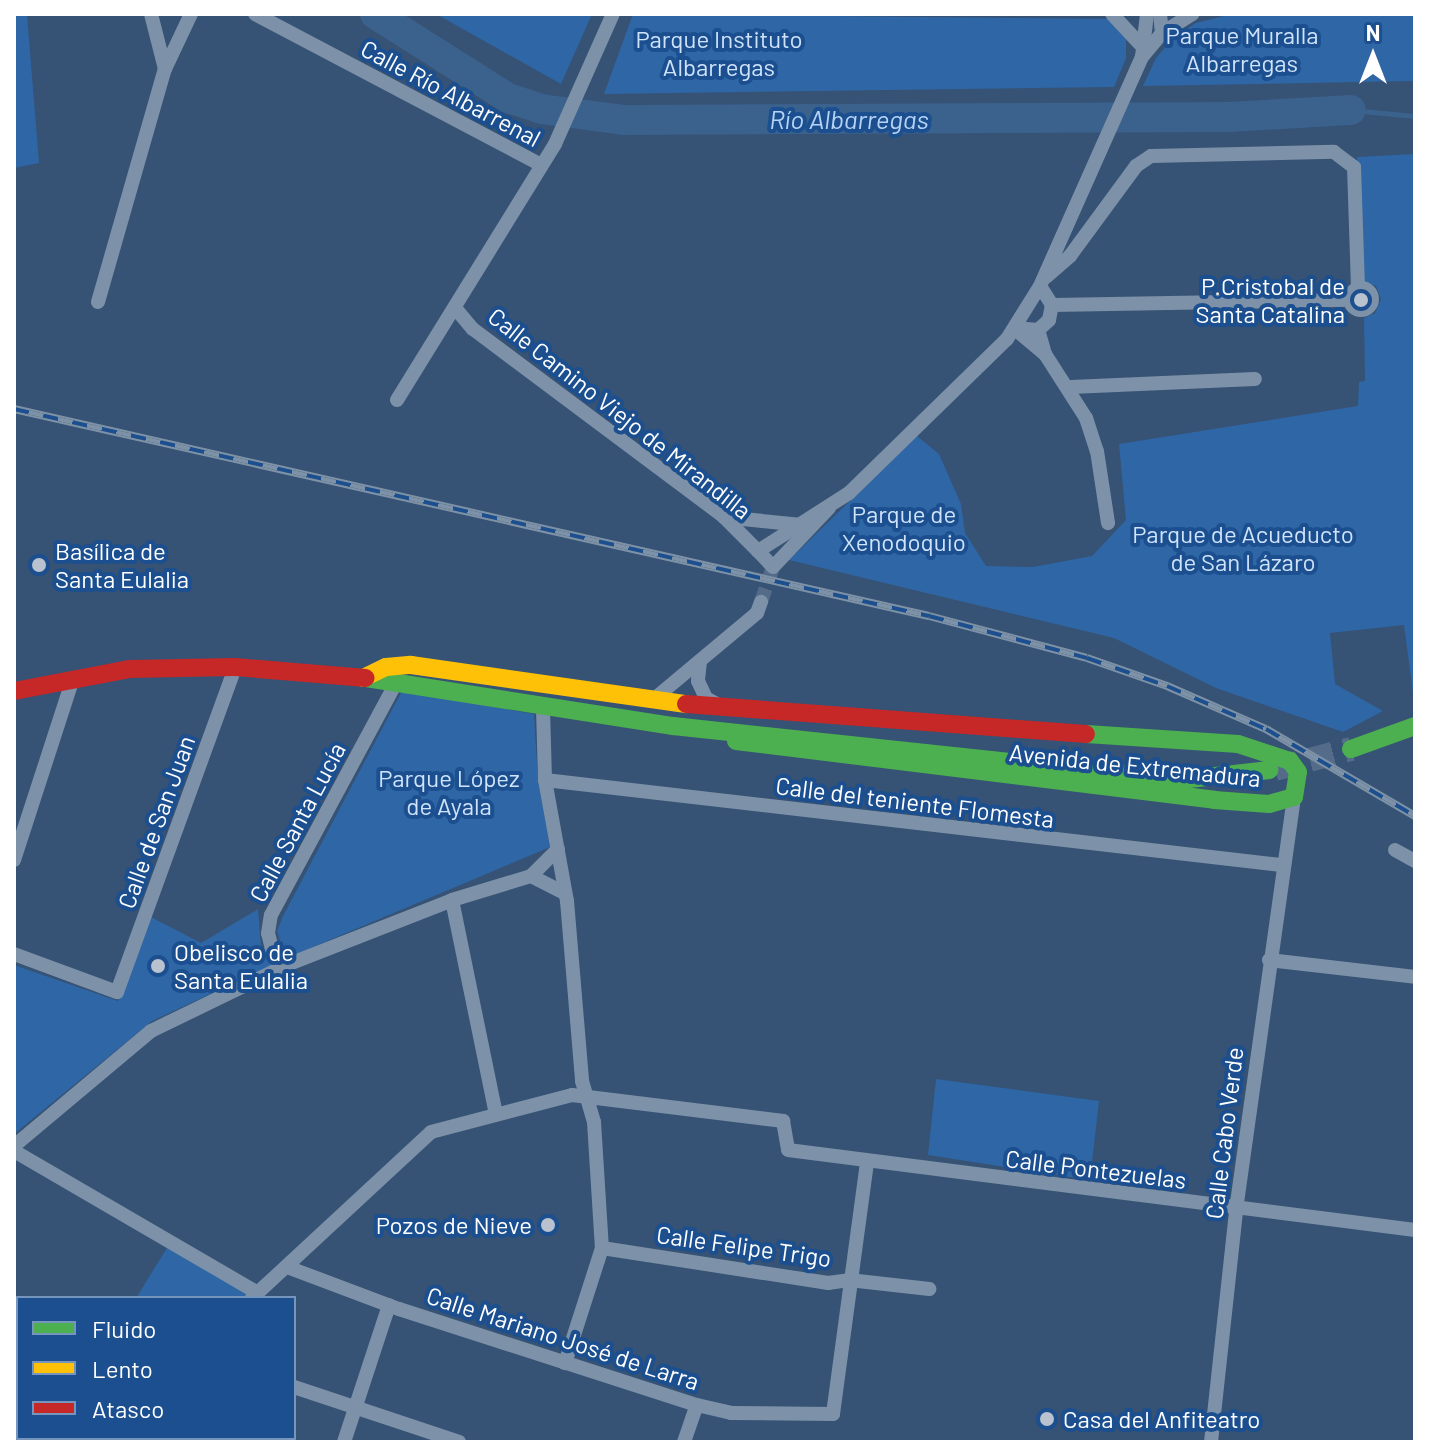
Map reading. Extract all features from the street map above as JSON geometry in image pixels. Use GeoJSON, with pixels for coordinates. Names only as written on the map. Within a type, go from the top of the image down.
{"type":"FeatureCollection","features":[{"type":"Feature","properties":{"kind":"street"},"geometry":{"type":"LineString","coordinates":[[151,14],[165,69]]}},
{"type":"Feature","properties":{"kind":"street"},"geometry":{"type":"LineString","coordinates":[[98,302],[165,69],[191,14]]}},
{"type":"Feature","properties":{"kind":"street","name":"Calle Río Albarrenal"},"geometry":{"type":"LineString","coordinates":[[255,14],[542,165]]}},
{"type":"Feature","properties":{"kind":"street","name":"Calle Camino Viejo de Mirandilla"},"geometry":{"type":"LineString","coordinates":[[397,400],[456,309],[555,144],[595,64],[613,14]]}},
{"type":"Feature","properties":{"kind":"street"},"geometry":{"type":"LineString","coordinates":[[1112,14],[1141,51]]}},
{"type":"Feature","properties":{"kind":"street"},"geometry":{"type":"LineString","coordinates":[[758,551],[829,508],[953,394],[1015,328],[1041,283],[1107,134],[1141,51],[1147,14]]}},
{"type":"Feature","properties":{"kind":"street"},"geometry":{"type":"LineString","coordinates":[[1160,14],[1162,33]]}},
{"type":"Feature","properties":{"kind":"street"},"geometry":{"type":"LineString","coordinates":[[1141,51],[1162,33],[1193,14]]}},
{"type":"Feature","properties":{"kind":"street"},"geometry":{"type":"LineString","coordinates":[[1041,283],[1070,256],[1136,166],[1151,156],[1344,155],[1354,167],[1354,294],[1052,305]]}},
{"type":"Feature","properties":{"kind":"street"},"geometry":{"type":"LineString","coordinates":[[1015,328],[1038,330],[1049,320],[1052,305],[1041,283]]}},
{"type":"Feature","properties":{"kind":"street","name":"Calle Camino Viejo de Mirandilla"},"geometry":{"type":"LineString","coordinates":[[456,309],[473,329],[724,517],[773,567],[829,508]]}},
{"type":"Feature","properties":{"kind":"street"},"geometry":{"type":"LineString","coordinates":[[1015,328],[1045,354],[1071,387],[1097,451],[1108,523]]}},
{"type":"Feature","properties":{"kind":"street"},"geometry":{"type":"LineString","coordinates":[[1038,330],[1045,354]]}},
{"type":"Feature","properties":{"kind":"street"},"geometry":{"type":"LineString","coordinates":[[1071,387],[1255,379]]}},
{"type":"Feature","properties":{"kind":"street"},"geometry":{"type":"LineString","coordinates":[[724,517],[802,525]]}},
{"type":"Feature","properties":{"kind":"street"},"geometry":{"type":"LineString","coordinates":[[654,699],[757,613],[761,602]]}},
{"type":"Feature","properties":{"kind":"street"},"geometry":{"type":"LineString","coordinates":[[700,661],[698,681],[706,698],[725,709]]}},
{"type":"Feature","properties":{"kind":"street","name":"Avenida de Extremadura"},"geometry":{"type":"LineString","coordinates":[[363,678],[386,667],[411,665],[725,709],[1261,748],[1290,761],[1298,772],[1294,797],[1269,804],[769,749],[673,726]]}},
{"type":"Feature","properties":{"kind":"street","name":"Avenida de Extremadura"},"geometry":{"type":"LineString","coordinates":[[14,691],[144,668],[235,667],[363,678],[673,726],[1180,780],[1269,770]]}},
{"type":"Feature","properties":{"kind":"street","name":"Calle de San Juan"},"geometry":{"type":"LineString","coordinates":[[14,954],[117,992],[235,667]]}},
{"type":"Feature","properties":{"kind":"street"},"geometry":{"type":"LineString","coordinates":[[14,860],[72,681]]}},
{"type":"Feature","properties":{"kind":"street","name":"Calle Santa Lucía"},"geometry":{"type":"LineString","coordinates":[[289,964],[272,949],[268,933],[271,915],[396,683]]}},
{"type":"Feature","properties":{"kind":"street"},"geometry":{"type":"LineString","coordinates":[[543,708],[545,780],[565,893],[582,1081],[590,1095],[602,1248],[565,1363]]}},
{"type":"Feature","properties":{"kind":"street"},"geometry":{"type":"LineString","coordinates":[[840,719],[872,747]]}},
{"type":"Feature","properties":{"kind":"street"},"geometry":{"type":"LineString","coordinates":[[1351,749],[1415,726]]}},
{"type":"Feature","properties":{"kind":"street","name":"Calle del teniente Flomesta"},"geometry":{"type":"LineString","coordinates":[[545,780],[1281,865]]}},
{"type":"Feature","properties":{"kind":"street","name":"Calle Cabo Verde"},"geometry":{"type":"LineString","coordinates":[[1211,1442],[1236,1210],[1281,865],[1294,797]]}},
{"type":"Feature","properties":{"kind":"street"},"geometry":{"type":"LineString","coordinates":[[1269,804],[1286,831]]}},
{"type":"Feature","properties":{"kind":"street"},"geometry":{"type":"LineString","coordinates":[[558,849],[531,876],[452,900],[289,964],[151,1031],[14,1148],[254,1295],[431,1132],[590,1095]]}},
{"type":"Feature","properties":{"kind":"street"},"geometry":{"type":"LineString","coordinates":[[1395,850],[1415,861]]}},
{"type":"Feature","properties":{"kind":"street"},"geometry":{"type":"LineString","coordinates":[[531,876],[565,893]]}},
{"type":"Feature","properties":{"kind":"street"},"geometry":{"type":"LineString","coordinates":[[452,900],[496,1115]]}},
{"type":"Feature","properties":{"kind":"street"},"geometry":{"type":"LineString","coordinates":[[1269,960],[1415,977]]}},
{"type":"Feature","properties":{"kind":"street","name":"Calle Pontezuelas"},"geometry":{"type":"LineString","coordinates":[[590,1095],[783,1121],[788,1150],[1236,1210],[1415,1230]]}},
{"type":"Feature","properties":{"kind":"street"},"geometry":{"type":"LineString","coordinates":[[849,1280],[867,1161]]}},
{"type":"Feature","properties":{"kind":"street","name":"Calle Felipe Trigo"},"geometry":{"type":"LineString","coordinates":[[602,1248],[828,1283],[849,1280],[929,1289]]}},
{"type":"Feature","properties":{"kind":"street","name":"Calle Mariano José de Larra"},"geometry":{"type":"LineString","coordinates":[[287,1267],[389,1305],[565,1363],[731,1413],[833,1414],[849,1280]]}},
{"type":"Feature","properties":{"kind":"street"},"geometry":{"type":"LineString","coordinates":[[344,1442],[389,1305]]}},
{"type":"Feature","properties":{"kind":"street"},"geometry":{"type":"LineString","coordinates":[[296,1388],[459,1442]]}},
{"type":"Feature","properties":{"kind":"street"},"geometry":{"type":"LineString","coordinates":[[684,1442],[697,1405]]}},
{"type":"Feature","properties":{"kind":"green space"},"geometry":{"type":"Polygon","coordinates":[[[14,14],[27,14],[39,163],[14,168],[14,14]]]}},
{"type":"Feature","properties":{"kind":"green space"},"geometry":{"type":"Polygon","coordinates":[[[436,14],[592,14],[561,84],[436,14]]]}},
{"type":"Feature","properties":{"kind":"green space","name":"Parque Instituto Albarregas"},"geometry":{"type":"Polygon","coordinates":[[[633,14],[1110,19],[1126,32],[1126,58],[1114,87],[604,94],[633,14]]]}},
{"type":"Feature","properties":{"kind":"green space","name":"Parque Muralla Albarregas"},"geometry":{"type":"Polygon","coordinates":[[[1232,14],[1415,14],[1415,81],[1143,86],[1156,58],[1174,37],[1196,23],[1232,14]]]}},
{"type":"Feature","properties":{"kind":"green space","name":"Parque de Acueducto de San Lázaro"},"geometry":{"type":"Polygon","coordinates":[[[1415,154],[1415,708],[1404,625],[1330,633],[1335,684],[1383,711],[1343,732],[1216,688],[1114,638],[789,560],[917,436],[939,454],[961,504],[965,533],[986,566],[1033,567],[1092,556],[1126,520],[1119,444],[1358,406],[1359,382],[1365,381],[1364,318],[1375,313],[1381,299],[1376,286],[1363,282],[1357,157],[1415,154]]]}},
{"type":"Feature","properties":{"kind":"green space","name":"Parque López de Ayala"},"geometry":{"type":"Polygon","coordinates":[[[402,691],[534,714],[538,780],[550,847],[294,955],[281,944],[277,931],[283,916],[402,691]]]}},
{"type":"Feature","properties":{"kind":"green space"},"geometry":{"type":"Polygon","coordinates":[[[258,909],[261,946],[275,964],[152,1021],[14,1134],[14,965],[118,1001],[149,916],[201,943],[258,909]]]}},
{"type":"Feature","properties":{"kind":"green space"},"geometry":{"type":"Polygon","coordinates":[[[936,1079],[1099,1101],[1090,1180],[928,1155],[936,1079]]]}},
{"type":"Feature","properties":{"kind":"green space"},"geometry":{"type":"Polygon","coordinates":[[[170,1243],[249,1296],[137,1296],[170,1243]]]}},
{"type":"Feature","properties":{"kind":"waterway","name":"Río Albarregas"},"geometry":{"type":"LineString","coordinates":[[375,14],[508,98],[541,109],[623,120],[1229,117],[1351,110]]}},
{"type":"Feature","properties":{"kind":"waterway"},"geometry":{"type":"LineString","coordinates":[[1351,110],[1415,116]]}},
{"type":"Feature","properties":{"kind":"tunnel"},"geometry":{"type":"LineString","coordinates":[[761,602],[773,567]]}},
{"type":"Feature","properties":{"kind":"tunnel"},"geometry":{"type":"LineString","coordinates":[[1275,769],[1351,749]]}},
{"type":"Feature","properties":{"kind":"railway"},"geometry":{"type":"LineString","coordinates":[[14,409],[929,616],[1087,658],[1167,686],[1266,729],[1415,816]]}},
{"type":"Feature","properties":{"kind":"traffic: fast"},"geometry":{"type":"LineString","coordinates":[[366,678],[673,726],[1180,780],[1269,770]]}},
{"type":"Feature","properties":{"kind":"traffic: fast"},"geometry":{"type":"LineString","coordinates":[[1351,749],[1415,726]]}},
{"type":"Feature","properties":{"kind":"traffic: fast"},"geometry":{"type":"LineString","coordinates":[[736,741],[1214,800],[1269,804],[1294,797],[1298,772],[1290,761],[1238,744],[1086,734]]}},
{"type":"Feature","properties":{"kind":"traffic: slow"},"geometry":{"type":"LineString","coordinates":[[363,678],[386,667],[411,665],[686,704]]}},
{"type":"Feature","properties":{"kind":"traffic: jam"},"geometry":{"type":"LineString","coordinates":[[14,691],[129,669],[235,667],[366,678]]}},
{"type":"Feature","properties":{"kind":"traffic: jam"},"geometry":{"type":"LineString","coordinates":[[686,704],[1086,734]]}},
{"type":"Feature","properties":{"kind":"place","name":"P.Cristobal de Santa Catalina"},"geometry":{"type":"Point","coordinates":[1361,300]}},
{"type":"Feature","properties":{"kind":"place","name":"Basílica de Santa Eulalia"},"geometry":{"type":"Point","coordinates":[39,565]}},
{"type":"Feature","properties":{"kind":"place","name":"Obelisco de Santa Eulalia"},"geometry":{"type":"Point","coordinates":[158,966]}},
{"type":"Feature","properties":{"kind":"place","name":"Pozos de Nieve"},"geometry":{"type":"Point","coordinates":[548,1225]}},
{"type":"Feature","properties":{"kind":"place","name":"Casa del Anfiteatro"},"geometry":{"type":"Point","coordinates":[1047,1419]}},
{"type":"Feature","properties":{"kind":"park label","name":"Parque de Xenodoquio"},"geometry":{"type":"Point","coordinates":[904,528]}}]}
